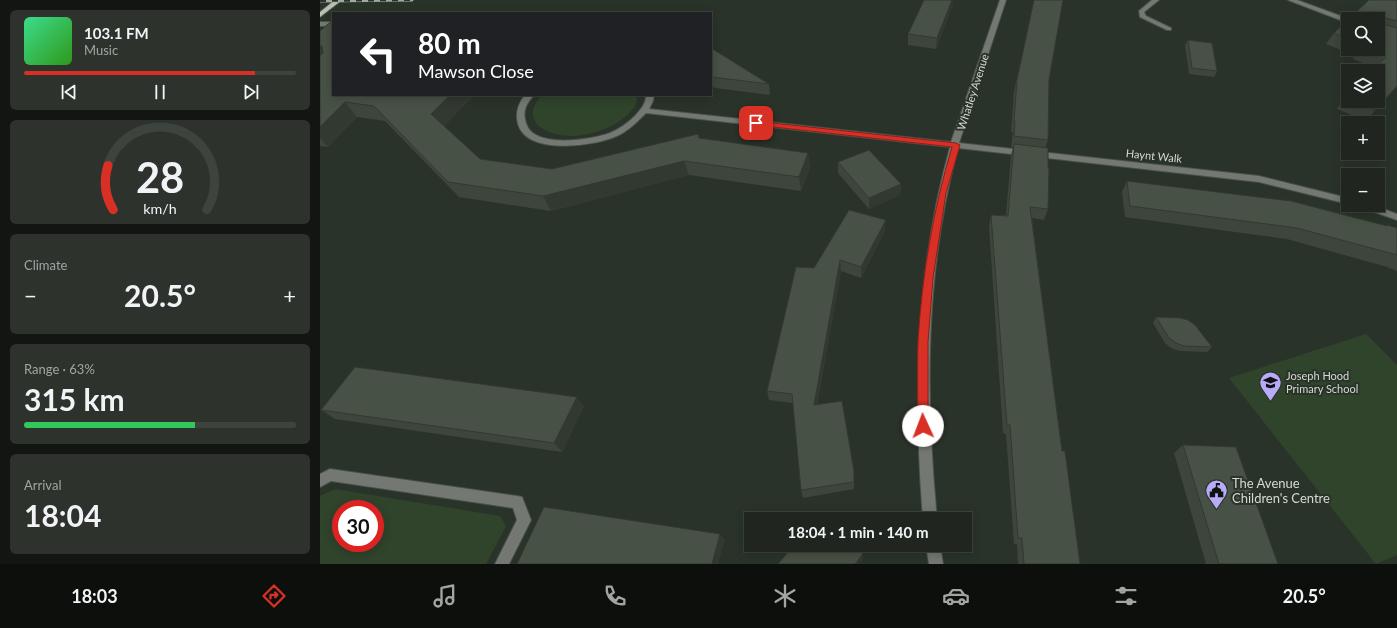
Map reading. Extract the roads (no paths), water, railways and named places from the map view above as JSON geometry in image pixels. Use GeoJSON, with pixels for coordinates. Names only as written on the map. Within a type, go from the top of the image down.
{"type":"FeatureCollection","features":[{"type":"Feature","properties":{"kind":"main road"},"geometry":{"type":"LineString","coordinates":[[320,15],[339,0]]}},
{"type":"Feature","properties":{"kind":"street","name":"Whatley Avenue"},"geometry":{"type":"LineString","coordinates":[[929,512],[925,472],[922,411],[923,342],[936,225],[949,165],[1003,0]]}},
{"type":"Feature","properties":{"kind":"street"},"geometry":{"type":"LineString","coordinates":[[1156,0],[1141,12],[1143,17],[1170,29]]}},
{"type":"Feature","properties":{"kind":"street"},"geometry":{"type":"LineString","coordinates":[[1291,0],[1341,18]]}},
{"type":"Feature","properties":{"kind":"street"},"geometry":{"type":"LineString","coordinates":[[1298,3],[1307,0]]}},
{"type":"Feature","properties":{"kind":"street"},"geometry":{"type":"LineString","coordinates":[[320,24],[332,24]]}},
{"type":"Feature","properties":{"kind":"street"},"geometry":{"type":"LineString","coordinates":[[529,96],[520,110],[520,123],[528,134],[544,141],[566,144],[590,141],[607,136],[632,123],[645,110],[650,96]]}},
{"type":"Feature","properties":{"kind":"street","name":"Haynt Walk"},"geometry":{"type":"LineString","coordinates":[[645,110],[1258,179],[1341,198]]}},
{"type":"Feature","properties":{"kind":"street"},"geometry":{"type":"LineString","coordinates":[[1383,212],[1397,217]]}},
{"type":"Feature","properties":{"kind":"street"},"geometry":{"type":"LineString","coordinates":[[320,481],[330,475],[517,502],[524,520],[502,564]]}},
{"type":"Feature","properties":{"kind":"street"},"geometry":{"type":"LineString","coordinates":[[934,552],[936,564]]}},
{"type":"Feature","properties":{"kind":"railway"},"geometry":{"type":"LineString","coordinates":[[320,1],[412,0]]}},
{"type":"Feature","properties":{"kind":"place","name":"Joseph Hood Primary School"},"geometry":{"type":"Point","coordinates":[1270,402]}},
{"type":"Feature","properties":{"kind":"place","name":"The Avenue Children's Centre"},"geometry":{"type":"Point","coordinates":[1217,510]}}]}
